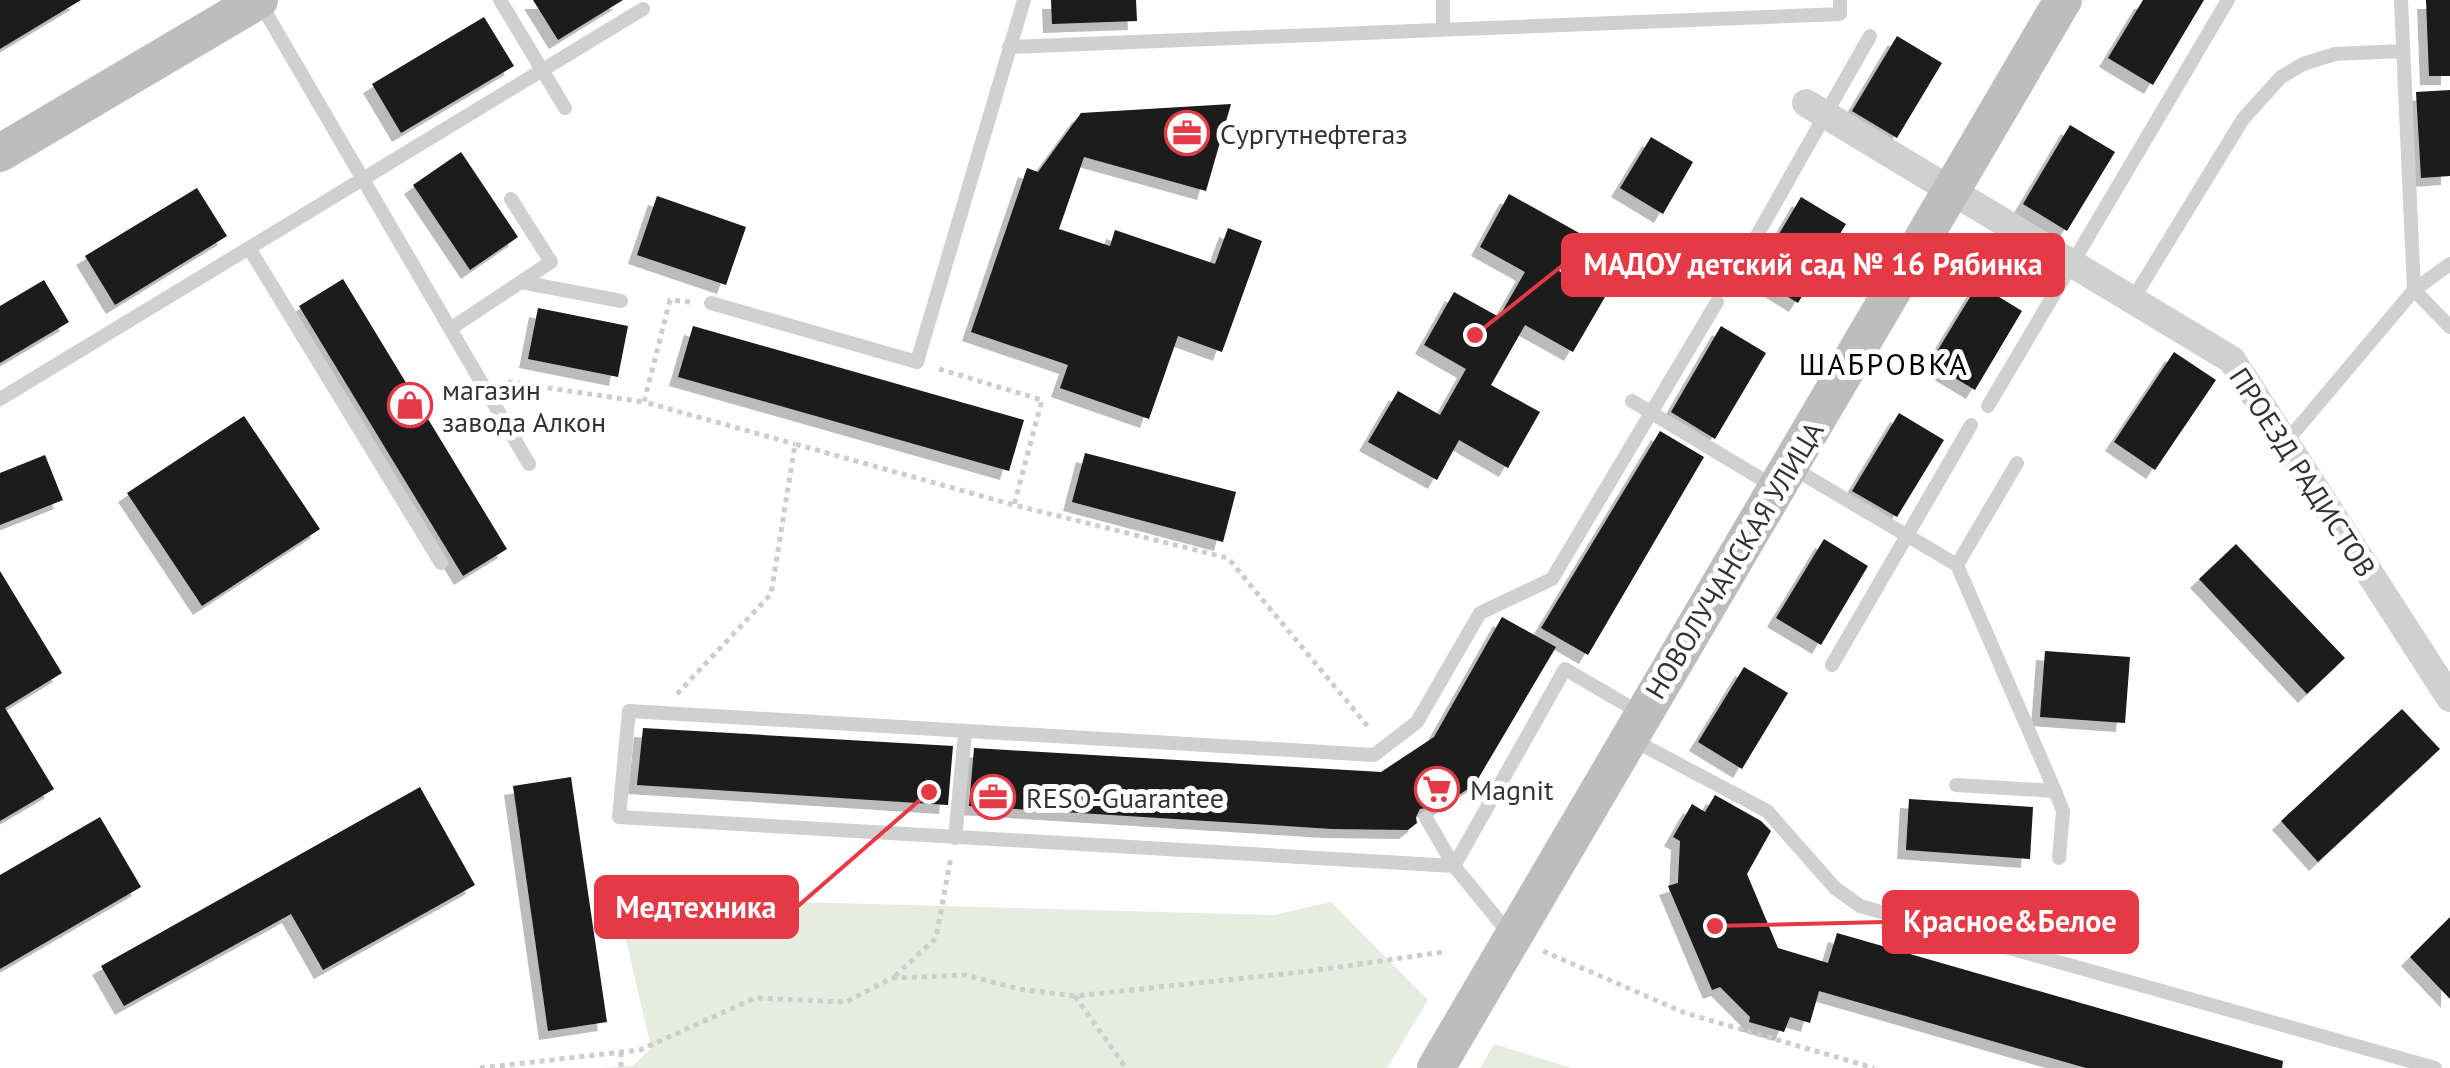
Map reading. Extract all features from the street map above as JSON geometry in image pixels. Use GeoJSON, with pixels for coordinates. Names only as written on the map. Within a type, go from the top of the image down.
{"type":"FeatureCollection","features":[{"type":"Feature","properties":{"kind":"street"},"geometry":{"type":"LineString","coordinates":[[0,154],[259,0]]}},
{"type":"Feature","properties":{"kind":"street","name":"НОВОЛУЧАНСКАЯ УЛИЦА"},"geometry":{"type":"LineString","coordinates":[[1436,1068],[2063,0]]}},
{"type":"Feature","properties":{"kind":"street","name":"ПРОЕЗД РАДИСТОВ"},"geometry":{"type":"LineString","coordinates":[[1816,109],[2232,360],[2450,698]]}},
{"type":"Feature","properties":{"kind":"lane"},"geometry":{"type":"LineString","coordinates":[[259,0],[529,464]]}},
{"type":"Feature","properties":{"kind":"lane"},"geometry":{"type":"LineString","coordinates":[[500,0],[565,108]]}},
{"type":"Feature","properties":{"kind":"lane"},"geometry":{"type":"LineString","coordinates":[[711,304],[917,362],[1024,0]]}},
{"type":"Feature","properties":{"kind":"lane"},"geometry":{"type":"LineString","coordinates":[[1443,0],[1443,29]]}},
{"type":"Feature","properties":{"kind":"lane"},"geometry":{"type":"LineString","coordinates":[[1009,46],[1840,14],[1840,0]]}},
{"type":"Feature","properties":{"kind":"lane"},"geometry":{"type":"LineString","coordinates":[[1988,406],[2228,0]]}},
{"type":"Feature","properties":{"kind":"lane"},"geometry":{"type":"LineString","coordinates":[[2400,0],[2414,290],[2450,327]]}},
{"type":"Feature","properties":{"kind":"lane"},"geometry":{"type":"LineString","coordinates":[[0,399],[643,9]]}},
{"type":"Feature","properties":{"kind":"lane"},"geometry":{"type":"LineString","coordinates":[[1730,283],[1816,109],[1870,36]]}},
{"type":"Feature","properties":{"kind":"lane"},"geometry":{"type":"LineString","coordinates":[[2133,299],[2243,119],[2281,77],[2303,64],[2335,54],[2402,51]]}},
{"type":"Feature","properties":{"kind":"lane"},"geometry":{"type":"LineString","coordinates":[[450,328],[551,262],[512,198]]}},
{"type":"Feature","properties":{"kind":"lane"},"geometry":{"type":"LineString","coordinates":[[249,248],[440,562]]}},
{"type":"Feature","properties":{"kind":"lane"},"geometry":{"type":"LineString","coordinates":[[2286,442],[2414,290],[2450,264]]}},
{"type":"Feature","properties":{"kind":"lane"},"geometry":{"type":"LineString","coordinates":[[521,282],[621,300]]}},
{"type":"Feature","properties":{"kind":"lane"},"geometry":{"type":"LineString","coordinates":[[1454,866],[619,817],[629,712],[1374,755],[1417,722],[1480,613],[1552,579],[1716,302]]}},
{"type":"Feature","properties":{"kind":"lane"},"geometry":{"type":"LineString","coordinates":[[1632,401],[1907,536],[1956,566],[2063,811],[2059,858]]}},
{"type":"Feature","properties":{"kind":"lane"},"geometry":{"type":"LineString","coordinates":[[1832,665],[1971,425]]}},
{"type":"Feature","properties":{"kind":"lane"},"geometry":{"type":"LineString","coordinates":[[1956,566],[2017,463]]}},
{"type":"Feature","properties":{"kind":"lane"},"geometry":{"type":"LineString","coordinates":[[1454,866],[1565,670],[1635,726],[1767,811],[1835,888],[1860,906],[2436,1068]]}},
{"type":"Feature","properties":{"kind":"lane"},"geometry":{"type":"LineString","coordinates":[[955,838],[966,733]]}},
{"type":"Feature","properties":{"kind":"lane"},"geometry":{"type":"LineString","coordinates":[[1385,747],[1394,763]]}},
{"type":"Feature","properties":{"kind":"lane"},"geometry":{"type":"LineString","coordinates":[[1956,785],[2055,791]]}},
{"type":"Feature","properties":{"kind":"lane"},"geometry":{"type":"LineString","coordinates":[[1426,818],[1454,866],[1512,938]]}},
{"type":"Feature","properties":{"kind":"path"},"geometry":{"type":"LineString","coordinates":[[644,402],[670,300],[711,304]]}},
{"type":"Feature","properties":{"kind":"path"},"geometry":{"type":"LineString","coordinates":[[917,362],[1042,400],[1014,506]]}},
{"type":"Feature","properties":{"kind":"path"},"geometry":{"type":"LineString","coordinates":[[479,378],[644,402],[1014,506],[1228,558],[1385,747]]}},
{"type":"Feature","properties":{"kind":"path"},"geometry":{"type":"LineString","coordinates":[[662,714],[771,594],[795,444]]}},
{"type":"Feature","properties":{"kind":"path"},"geometry":{"type":"LineString","coordinates":[[480,1068],[640,1050],[755,998],[846,1002],[892,978],[936,938],[955,838]]}},
{"type":"Feature","properties":{"kind":"path"},"geometry":{"type":"LineString","coordinates":[[1512,938],[1685,1014],[1874,1068]]}},
{"type":"Feature","properties":{"kind":"path"},"geometry":{"type":"LineString","coordinates":[[892,978],[966,976],[1019,989],[1076,996],[1311,972],[1443,952]]}},
{"type":"Feature","properties":{"kind":"path"},"geometry":{"type":"LineString","coordinates":[[1076,996],[1126,1068]]}},
{"type":"Feature","properties":{"kind":"path"},"geometry":{"type":"LineString","coordinates":[[620,1052],[621,1068]]}},
{"type":"Feature","properties":{"kind":"shaded area"},"geometry":{"type":"Polygon","coordinates":[[[616,897],[1274,915],[1331,902],[1428,1000],[1387,1068],[605,1068],[633,1066],[651,1048],[616,897]]]}},
{"type":"Feature","properties":{"kind":"shaded area"},"geometry":{"type":"Polygon","coordinates":[[[1494,1044],[1572,1068],[1480,1068],[1494,1044]]]}},
{"type":"Feature","properties":{"kind":"building"},"geometry":{"type":"Polygon","coordinates":[[[0,0],[81,0],[0,49],[0,0]]]}},
{"type":"Feature","properties":{"kind":"building"},"geometry":{"type":"Polygon","coordinates":[[[533,0],[623,0],[558,40],[533,0]]]}},
{"type":"Feature","properties":{"kind":"building"},"geometry":{"type":"Polygon","coordinates":[[[1051,0],[1136,0],[1137,21],[1052,24],[1051,0]]]}},
{"type":"Feature","properties":{"kind":"building"},"geometry":{"type":"Polygon","coordinates":[[[2143,0],[2204,0],[2153,85],[2108,58],[2143,0]]]}},
{"type":"Feature","properties":{"kind":"building"},"geometry":{"type":"Polygon","coordinates":[[[2426,0],[2450,0],[2450,76],[2429,76],[2426,0]]]}},
{"type":"Feature","properties":{"kind":"building"},"geometry":{"type":"Polygon","coordinates":[[[484,17],[514,66],[401,133],[372,84],[484,17]]]}},
{"type":"Feature","properties":{"kind":"building"},"geometry":{"type":"Polygon","coordinates":[[[1897,36],[1942,63],[1897,138],[1852,111],[1897,36]]]}},
{"type":"Feature","properties":{"kind":"building"},"geometry":{"type":"Polygon","coordinates":[[[2450,90],[2450,176],[2421,178],[2416,92],[2450,90]]]}},
{"type":"Feature","properties":{"kind":"building"},"geometry":{"type":"Polygon","coordinates":[[[1231,104],[1206,191],[1084,157],[1059,229],[1110,246],[1115,230],[1215,264],[1228,228],[1262,241],[1222,352],[1178,336],[1149,419],[1060,388],[1068,365],[971,332],[1027,168],[1038,172],[1081,113],[1231,104]]]}},
{"type":"Feature","properties":{"kind":"building"},"geometry":{"type":"Polygon","coordinates":[[[2070,125],[2115,152],[2067,231],[2023,204],[2070,125]]]}},
{"type":"Feature","properties":{"kind":"building"},"geometry":{"type":"Polygon","coordinates":[[[1651,137],[1693,162],[1663,214],[1620,188],[1651,137]]]}},
{"type":"Feature","properties":{"kind":"building"},"geometry":{"type":"Polygon","coordinates":[[[461,152],[518,237],[470,270],[413,185],[461,152]]]}},
{"type":"Feature","properties":{"kind":"building"},"geometry":{"type":"Polygon","coordinates":[[[197,188],[227,236],[115,305],[85,256],[197,188]]]}},
{"type":"Feature","properties":{"kind":"building"},"geometry":{"type":"Polygon","coordinates":[[[1509,194],[1581,234],[1559,271],[1605,297],[1573,352],[1525,325],[1491,385],[1540,412],[1508,468],[1459,440],[1437,480],[1368,442],[1398,391],[1440,415],[1466,369],[1424,345],[1454,292],[1499,317],[1525,272],[1480,247],[1509,194]]]}},
{"type":"Feature","properties":{"kind":"building"},"geometry":{"type":"Polygon","coordinates":[[[657,196],[746,227],[726,285],[637,255],[657,196]]]}},
{"type":"Feature","properties":{"kind":"building"},"geometry":{"type":"Polygon","coordinates":[[[1801,197],[1846,224],[1798,303],[1754,276],[1801,197]]]}},
{"type":"Feature","properties":{"kind":"building"},"geometry":{"type":"Polygon","coordinates":[[[343,279],[507,549],[463,576],[299,306],[343,279]]]}},
{"type":"Feature","properties":{"kind":"building"},"geometry":{"type":"Polygon","coordinates":[[[44,280],[69,322],[0,363],[0,306],[44,280]]]}},
{"type":"Feature","properties":{"kind":"building"},"geometry":{"type":"Polygon","coordinates":[[[1978,284],[2022,311],[1975,390],[1930,363],[1978,284]]]}},
{"type":"Feature","properties":{"kind":"building"},"geometry":{"type":"Polygon","coordinates":[[[538,308],[628,326],[618,377],[528,359],[538,308]]]}},
{"type":"Feature","properties":{"kind":"building"},"geometry":{"type":"Polygon","coordinates":[[[693,326],[1024,420],[1009,471],[678,377],[693,326]]]}},
{"type":"Feature","properties":{"kind":"building"},"geometry":{"type":"Polygon","coordinates":[[[1721,326],[1766,353],[1715,439],[1671,412],[1721,326]]]}},
{"type":"Feature","properties":{"kind":"building"},"geometry":{"type":"Polygon","coordinates":[[[2174,352],[2216,380],[2155,470],[2114,442],[2174,352]]]}},
{"type":"Feature","properties":{"kind":"building"},"geometry":{"type":"Polygon","coordinates":[[[1899,413],[1944,440],[1897,517],[1852,491],[1899,413]]]}},
{"type":"Feature","properties":{"kind":"building"},"geometry":{"type":"Polygon","coordinates":[[[244,416],[320,529],[202,606],[127,493],[244,416]]]}},
{"type":"Feature","properties":{"kind":"building"},"geometry":{"type":"Polygon","coordinates":[[[1660,431],[1704,457],[1588,655],[1541,628],[1660,431]]]}},
{"type":"Feature","properties":{"kind":"building"},"geometry":{"type":"Polygon","coordinates":[[[1085,453],[1236,492],[1223,542],[1072,502],[1085,453]]]}},
{"type":"Feature","properties":{"kind":"building"},"geometry":{"type":"Polygon","coordinates":[[[45,455],[63,500],[0,525],[0,473],[45,455]]]}},
{"type":"Feature","properties":{"kind":"building"},"geometry":{"type":"Polygon","coordinates":[[[1824,539],[1868,566],[1821,645],[1776,618],[1824,539]]]}},
{"type":"Feature","properties":{"kind":"building"},"geometry":{"type":"Polygon","coordinates":[[[2236,544],[2345,658],[2307,694],[2199,579],[2236,544]]]}},
{"type":"Feature","properties":{"kind":"building"},"geometry":{"type":"Polygon","coordinates":[[[0,571],[62,673],[5,708],[54,789],[0,821],[0,571]]]}},
{"type":"Feature","properties":{"kind":"building"},"geometry":{"type":"Polygon","coordinates":[[[1502,617],[1556,647],[1475,784],[1434,812],[1420,809],[1417,823],[1408,830],[1332,829],[969,806],[974,748],[1381,772],[1434,737],[1502,617]]]}},
{"type":"Feature","properties":{"kind":"building"},"geometry":{"type":"Polygon","coordinates":[[[2045,651],[2130,657],[2125,723],[2040,717],[2045,651]]]}},
{"type":"Feature","properties":{"kind":"building"},"geometry":{"type":"Polygon","coordinates":[[[1744,667],[1788,693],[1742,769],[1698,742],[1744,667]]]}},
{"type":"Feature","properties":{"kind":"building"},"geometry":{"type":"Polygon","coordinates":[[[2402,709],[2440,749],[2318,862],[2281,821],[2402,709]]]}},
{"type":"Feature","properties":{"kind":"building"},"geometry":{"type":"Polygon","coordinates":[[[643,728],[953,746],[948,805],[637,785],[643,728]]]}},
{"type":"Feature","properties":{"kind":"building"},"geometry":{"type":"Polygon","coordinates":[[[571,777],[607,1022],[548,1031],[513,786],[571,777]]]}},
{"type":"Feature","properties":{"kind":"building"},"geometry":{"type":"Polygon","coordinates":[[[420,787],[475,885],[323,970],[291,914],[124,1006],[101,966],[420,787]]]}},
{"type":"Feature","properties":{"kind":"building"},"geometry":{"type":"Polygon","coordinates":[[[1715,795],[1761,821],[1771,831],[1747,874],[1778,948],[1828,963],[1837,933],[2283,1061],[2282,1068],[2086,1068],[1819,991],[1810,1023],[1790,1017],[1784,1032],[1749,1022],[1750,1017],[1720,987],[1712,990],[1668,886],[1678,883],[1680,841],[1673,837],[1692,804],[1705,812],[1715,795]]]}},
{"type":"Feature","properties":{"kind":"building"},"geometry":{"type":"Polygon","coordinates":[[[1909,799],[2033,807],[2030,859],[1906,850],[1909,799]]]}},
{"type":"Feature","properties":{"kind":"building"},"geometry":{"type":"Polygon","coordinates":[[[100,817],[141,887],[0,969],[0,875],[100,817]]]}},
{"type":"Feature","properties":{"kind":"building"},"geometry":{"type":"Polygon","coordinates":[[[2450,917],[2450,999],[2410,957],[2450,917]]]}},
{"type":"Feature","properties":{"kind":"place","name":"Сургутнефтегаз"},"geometry":{"type":"Point","coordinates":[1187,133]}},
{"type":"Feature","properties":{"kind":"place","name":"МАДОУ детский сад № 16 Рябинка"},"geometry":{"type":"Point","coordinates":[1475,335]}},
{"type":"Feature","properties":{"kind":"place","name":"магазин завода Алкон"},"geometry":{"type":"Point","coordinates":[410,405]}},
{"type":"Feature","properties":{"kind":"place","name":"Magnit"},"geometry":{"type":"Point","coordinates":[1437,789]}},
{"type":"Feature","properties":{"kind":"place","name":"Медтехника"},"geometry":{"type":"Point","coordinates":[929,792]}},
{"type":"Feature","properties":{"kind":"place","name":"RESO-Guarantee"},"geometry":{"type":"Point","coordinates":[993,797]}},
{"type":"Feature","properties":{"kind":"place","name":"Красное&Белое"},"geometry":{"type":"Point","coordinates":[1715,926]}},
{"type":"Feature","properties":{"kind":"district","name":"ШАБРОВКА"},"geometry":{"type":"Point","coordinates":[1884,363]}}]}
